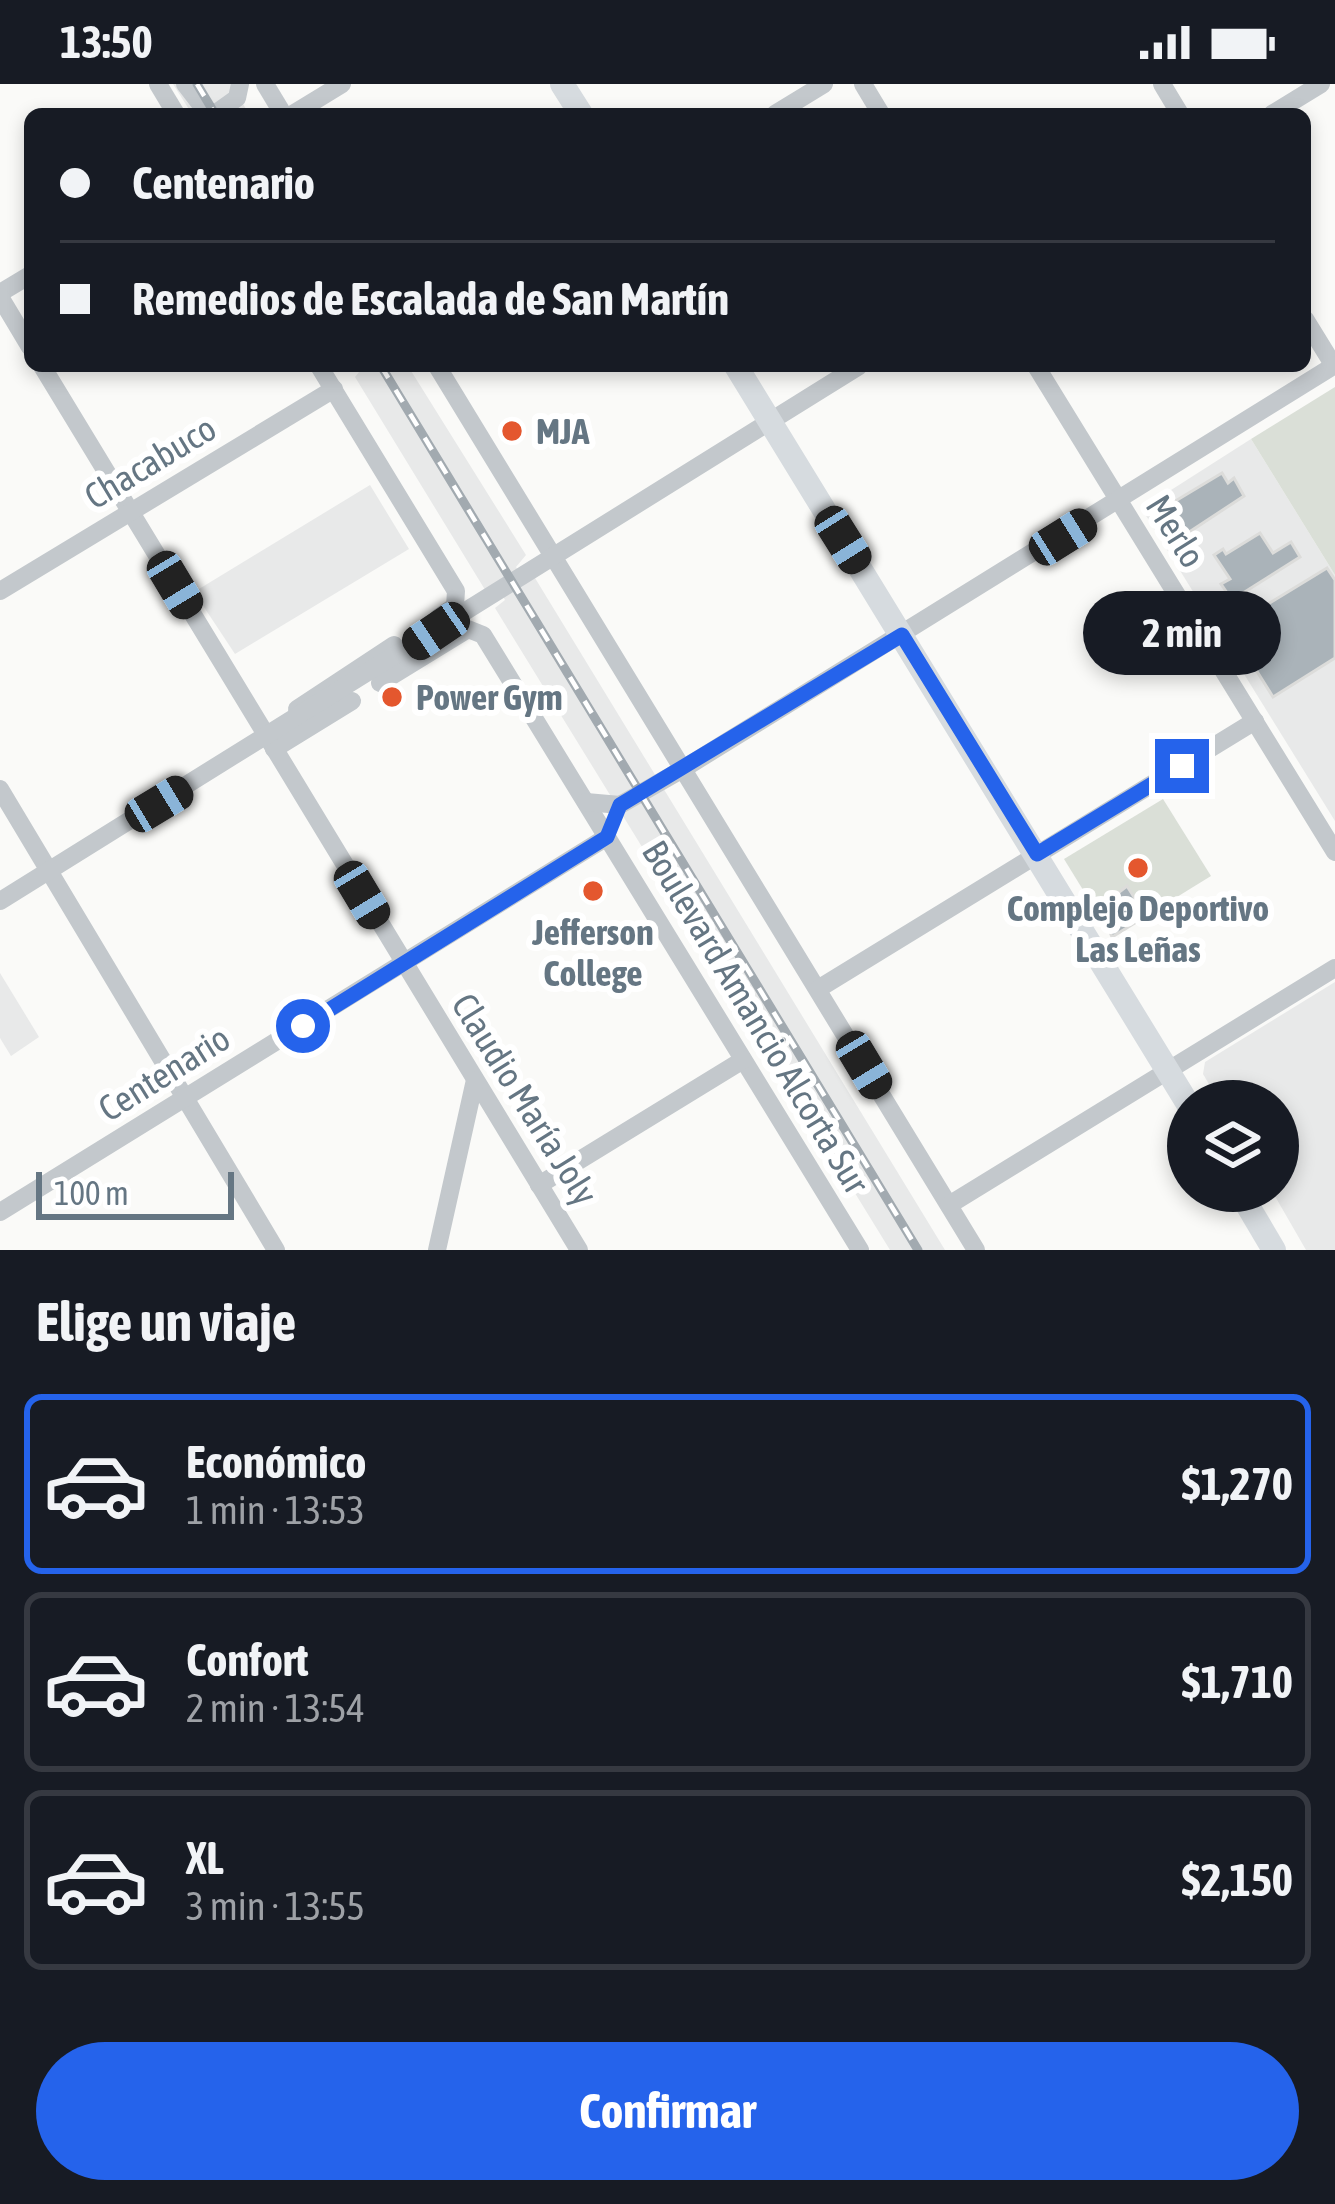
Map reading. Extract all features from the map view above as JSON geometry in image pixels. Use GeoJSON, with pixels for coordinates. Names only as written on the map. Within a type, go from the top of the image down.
{"type":"FeatureCollection","features":[{"type":"Feature","properties":{"kind":"main road"},"geometry":{"type":"LineString","coordinates":[[740,372],[1174,1080]]}},
{"type":"Feature","properties":{"kind":"main road"},"geometry":{"type":"LineString","coordinates":[[1251,1212],[1274,1250]]}},
{"type":"Feature","properties":{"kind":"street"},"geometry":{"type":"LineString","coordinates":[[185,84],[203,108]]}},
{"type":"Feature","properties":{"kind":"street"},"geometry":{"type":"LineString","coordinates":[[224,108],[237,98],[240,84]]}},
{"type":"Feature","properties":{"kind":"street"},"geometry":{"type":"LineString","coordinates":[[302,108],[342,84]]}},
{"type":"Feature","properties":{"kind":"street"},"geometry":{"type":"LineString","coordinates":[[785,108],[824,84]]}},
{"type":"Feature","properties":{"kind":"street"},"geometry":{"type":"LineString","coordinates":[[1282,108],[1321,84]]}},
{"type":"Feature","properties":{"kind":"street"},"geometry":{"type":"LineString","coordinates":[[0,295],[24,336]]}},
{"type":"Feature","properties":{"kind":"street"},"geometry":{"type":"LineString","coordinates":[[586,802],[620,805],[683,769],[1334,365],[1311,329]]}},
{"type":"Feature","properties":{"kind":"street","name":"Claudio María Joly"},"geometry":{"type":"LineString","coordinates":[[46,372],[579,1250]]}},
{"type":"Feature","properties":{"kind":"street"},"geometry":{"type":"LineString","coordinates":[[271,743],[312,695],[449,611],[456,590],[324,372]]}},
{"type":"Feature","properties":{"kind":"street"},"geometry":{"type":"LineString","coordinates":[[441,372],[976,1250]]}},
{"type":"Feature","properties":{"kind":"street"},"geometry":{"type":"LineString","coordinates":[[0,901],[271,743],[552,554],[849,372]]}},
{"type":"Feature","properties":{"kind":"street","name":"Merlo"},"geometry":{"type":"LineString","coordinates":[[1040,372],[1335,853]]}},
{"type":"Feature","properties":{"kind":"street","name":"Chacabuco"},"geometry":{"type":"LineString","coordinates":[[0,591],[334,389]]}},
{"type":"Feature","properties":{"kind":"street","name":"Boulevard Amancio Alcorta Sur"},"geometry":{"type":"LineString","coordinates":[[271,743],[462,632],[483,634],[860,1250]]}},
{"type":"Feature","properties":{"kind":"street"},"geometry":{"type":"LineString","coordinates":[[818,989],[1255,721]]}},
{"type":"Feature","properties":{"kind":"street"},"geometry":{"type":"LineString","coordinates":[[0,789],[276,1250]]}},
{"type":"Feature","properties":{"kind":"street"},"geometry":{"type":"LineString","coordinates":[[607,837],[620,805]]}},
{"type":"Feature","properties":{"kind":"street","name":"Centenario"},"geometry":{"type":"LineString","coordinates":[[0,1212],[607,837]]}},
{"type":"Feature","properties":{"kind":"street"},"geometry":{"type":"LineString","coordinates":[[949,1205],[1335,968]]}},
{"type":"Feature","properties":{"kind":"street"},"geometry":{"type":"LineString","coordinates":[[539,1185],[743,1060]]}},
{"type":"Feature","properties":{"kind":"street"},"geometry":{"type":"LineString","coordinates":[[437,1250],[475,1080]]}},
{"type":"Feature","properties":{"kind":"shaded area"},"geometry":{"type":"Polygon","coordinates":[[[173,84],[231,84],[245,108],[188,108],[173,84]]]}},
{"type":"Feature","properties":{"kind":"shaded area"},"geometry":{"type":"Polygon","coordinates":[[[359,372],[412,372],[526,555],[516,567],[526,583],[535,578],[945,1250],[890,1250],[495,608],[505,600],[497,586],[487,593],[355,377],[359,372]]]}},
{"type":"Feature","properties":{"kind":"shaded area"},"geometry":{"type":"Polygon","coordinates":[[[1335,387],[1335,575],[1251,439],[1335,387]]]}},
{"type":"Feature","properties":{"kind":"shaded area"},"geometry":{"type":"Polygon","coordinates":[[[1251,439],[1335,575],[1335,821],[1145,514],[1146,506],[1251,439]]]}},
{"type":"Feature","properties":{"kind":"shaded area"},"geometry":{"type":"Polygon","coordinates":[[[370,485],[409,549],[235,654],[194,592],[370,485]]]}},
{"type":"Feature","properties":{"kind":"shaded area","name":"Complejo Deportivo Las Leñas"},"geometry":{"type":"Polygon","coordinates":[[[1163,799],[1211,876],[1112,937],[1064,859],[1163,799]]]}},
{"type":"Feature","properties":{"kind":"shaded area"},"geometry":{"type":"Polygon","coordinates":[[[0,973],[39,1037],[11,1056],[0,1038],[0,973]]]}},
{"type":"Feature","properties":{"kind":"shaded area"},"geometry":{"type":"Polygon","coordinates":[[[1335,982],[1335,1250],[1306,1250],[1284,1212],[1299,1212],[1299,1080],[1207,1080],[1205,1062],[1335,982]]]}},
{"type":"Feature","properties":{"kind":"building"},"geometry":{"type":"Polygon","coordinates":[[[1222,473],[1228,483],[1234,478],[1244,496],[1177,540],[1162,509],[1222,473]]]}},
{"type":"Feature","properties":{"kind":"building"},"geometry":{"type":"Polygon","coordinates":[[[1260,533],[1273,553],[1291,542],[1300,557],[1232,600],[1221,584],[1230,579],[1214,555],[1223,549],[1226,554],[1260,533]]]}},
{"type":"Feature","properties":{"kind":"building"},"geometry":{"type":"Polygon","coordinates":[[[1327,568],[1335,580],[1335,658],[1273,697],[1253,665],[1266,657],[1240,621],[1327,568]]]}},
{"type":"Feature","properties":{"kind":"building"},"geometry":{"type":"Polygon","coordinates":[[[1127,886],[1146,916],[1112,937],[1100,907],[1127,886]]]}},
{"type":"Feature","properties":{"kind":"railway"},"geometry":{"type":"LineString","coordinates":[[197,84],[211,108]]}},
{"type":"Feature","properties":{"kind":"railway"},"geometry":{"type":"LineString","coordinates":[[385,372],[918,1250]]}},
{"type":"Feature","properties":{"kind":"place","name":"MJA"},"geometry":{"type":"Point","coordinates":[512,431]}},
{"type":"Feature","properties":{"kind":"place","name":"Power Gym"},"geometry":{"type":"Point","coordinates":[392,697]}},
{"type":"Feature","properties":{"kind":"place","name":"Complejo Deportivo Las Leñas"},"geometry":{"type":"Point","coordinates":[1138,868]}},
{"type":"Feature","properties":{"kind":"place","name":"Jefferson College"},"geometry":{"type":"Point","coordinates":[593,891]}},
{"type":"Feature","properties":{"kind":"route"},"geometry":{"type":"LineString","coordinates":[[303,1026],[607,837],[620,805],[902,635],[1037,854],[1182,766]]}}]}
